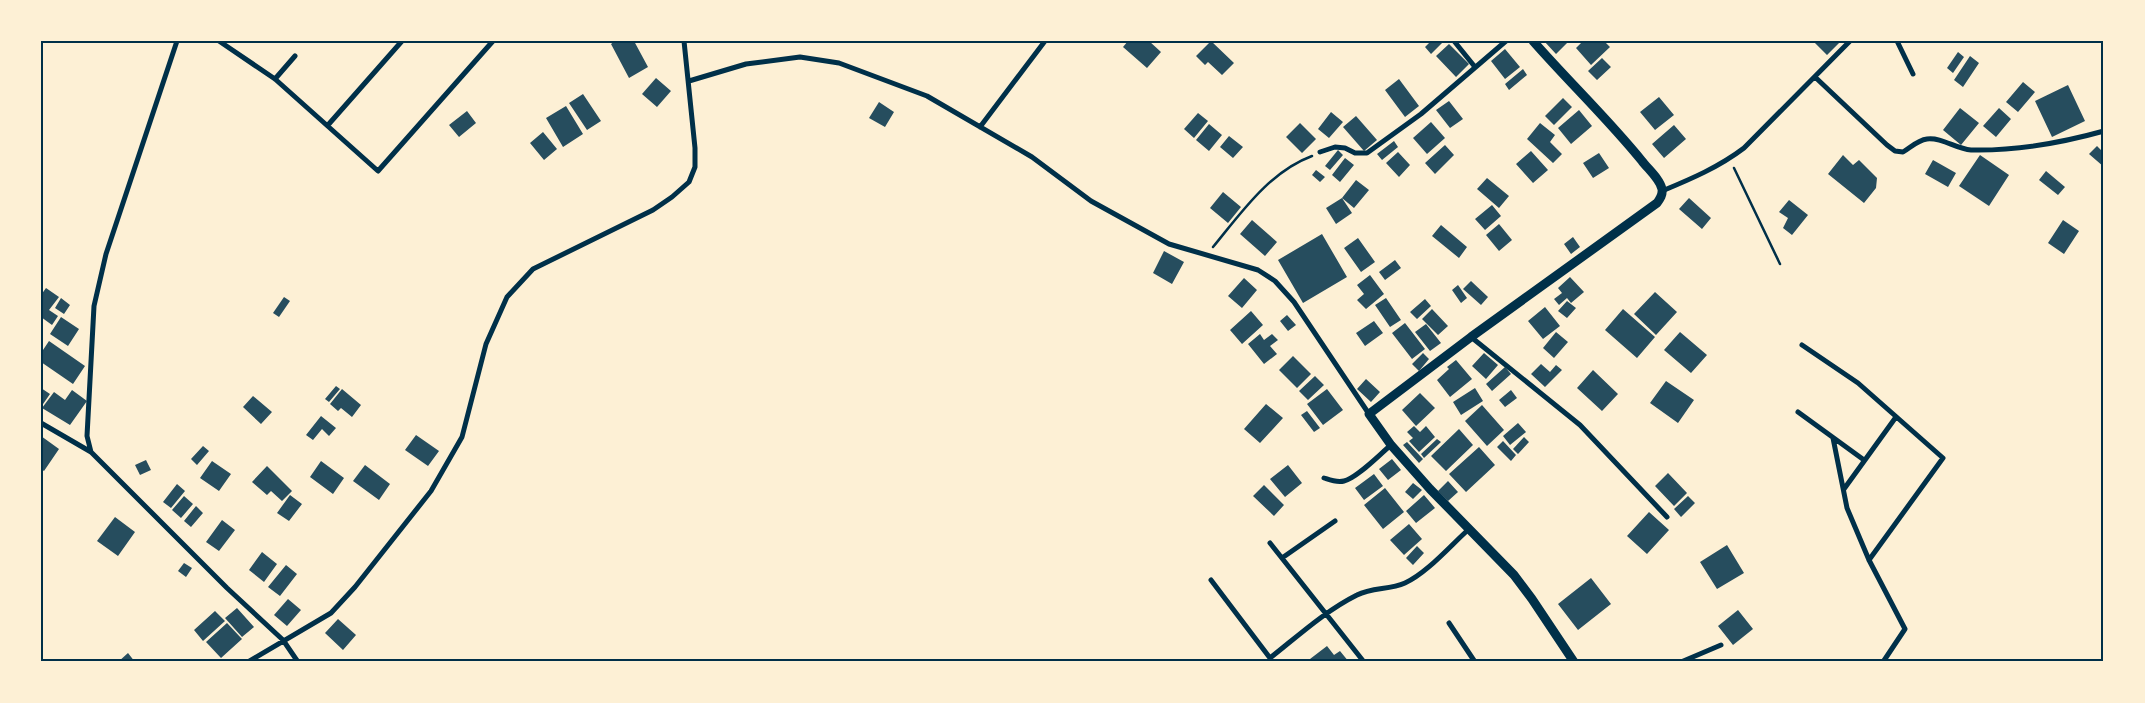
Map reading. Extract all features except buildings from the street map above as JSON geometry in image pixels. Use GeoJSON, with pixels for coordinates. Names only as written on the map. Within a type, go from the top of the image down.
{"type":"FeatureCollection","features":[{"type":"Feature","properties":{"kind":"street"},"geometry":{"type":"LineString","coordinates":[[91,452],[87,436],[94,306],[106,254],[168,62],[177,41]]}},
{"type":"Feature","properties":{"kind":"street"},"geometry":{"type":"LineString","coordinates":[[219,41],[275,79],[378,171],[493,41]]}},
{"type":"Feature","properties":{"kind":"street"},"geometry":{"type":"LineString","coordinates":[[328,125],[402,41]]}},
{"type":"Feature","properties":{"kind":"street"},"geometry":{"type":"LineString","coordinates":[[248,662],[331,613],[431,491],[462,437],[486,344],[507,297],[533,269],[653,210],[689,182],[695,167],[695,148],[690,81],[684,41]]}},
{"type":"Feature","properties":{"kind":"street"},"geometry":{"type":"LineString","coordinates":[[980,127],[1045,41]]}},
{"type":"Feature","properties":{"kind":"street"},"geometry":{"type":"LineString","coordinates":[[1454,41],[1475,67]]}},
{"type":"Feature","properties":{"kind":"street"},"geometry":{"type":"LineString","coordinates":[[1320,152],[1335,147],[1345,148],[1356,153],[1367,153],[1421,114],[1506,41]]}},
{"type":"Feature","properties":{"kind":"street"},"geometry":{"type":"LineString","coordinates":[[1533,41],[1561,73],[1611,123],[1657,179],[1662,191]]}},
{"type":"Feature","properties":{"kind":"street"},"geometry":{"type":"LineString","coordinates":[[1369,414],[1471,337],[1657,203],[1662,191],[1730,160],[1762,132],[1850,41]]}},
{"type":"Feature","properties":{"kind":"street"},"geometry":{"type":"LineString","coordinates":[[1898,41],[1913,74]]}},
{"type":"Feature","properties":{"kind":"street"},"geometry":{"type":"LineString","coordinates":[[275,79],[295,56]]}},
{"type":"Feature","properties":{"kind":"street"},"geometry":{"type":"LineString","coordinates":[[690,81],[746,64],[800,57],[829,61],[890,81],[927,96],[1032,157],[1091,201],[1168,244],[1258,270],[1275,281],[1306,318],[1391,445],[1514,575],[1532,598],[1574,662]]}},
{"type":"Feature","properties":{"kind":"street"},"geometry":{"type":"LineString","coordinates":[[1815,77],[1886,145],[1896,151],[1903,152],[1921,140],[1928,138],[1969,150],[1978,150],[2047,145],[2104,131]]}},
{"type":"Feature","properties":{"kind":"street"},"geometry":{"type":"LineString","coordinates":[[1471,337],[1580,425],[1667,517]]}},
{"type":"Feature","properties":{"kind":"street"},"geometry":{"type":"LineString","coordinates":[[1802,345],[1858,383],[1943,458],[1869,560]]}},
{"type":"Feature","properties":{"kind":"street"},"geometry":{"type":"LineString","coordinates":[[1798,412],[1864,460]]}},
{"type":"Feature","properties":{"kind":"street"},"geometry":{"type":"LineString","coordinates":[[1844,489],[1896,418]]}},
{"type":"Feature","properties":{"kind":"street"},"geometry":{"type":"LineString","coordinates":[[41,423],[91,452],[227,588],[283,640],[298,662]]}},
{"type":"Feature","properties":{"kind":"street"},"geometry":{"type":"LineString","coordinates":[[1833,438],[1844,489],[1846,508],[1869,560],[1905,629],[1883,662]]}},
{"type":"Feature","properties":{"kind":"street"},"geometry":{"type":"LineString","coordinates":[[1324,478],[1344,482],[1391,445]]}},
{"type":"Feature","properties":{"kind":"street"},"geometry":{"type":"LineString","coordinates":[[1282,558],[1335,521]]}},
{"type":"Feature","properties":{"kind":"street"},"geometry":{"type":"LineString","coordinates":[[1211,580],[1272,660],[1326,614],[1346,601],[1370,589],[1402,584],[1415,578],[1469,529]]}},
{"type":"Feature","properties":{"kind":"street"},"geometry":{"type":"LineString","coordinates":[[1270,543],[1364,662]]}},
{"type":"Feature","properties":{"kind":"street"},"geometry":{"type":"LineString","coordinates":[[1449,623],[1475,662]]}},
{"type":"Feature","properties":{"kind":"street"},"geometry":{"type":"LineString","coordinates":[[1681,662],[1721,645]]}},
{"type":"Feature","properties":{"kind":"path"},"geometry":{"type":"LineString","coordinates":[[1207,255],[1272,179],[1294,163],[1320,152]]}},
{"type":"Feature","properties":{"kind":"path"},"geometry":{"type":"LineString","coordinates":[[1730,160],[1780,264]]}}]}
